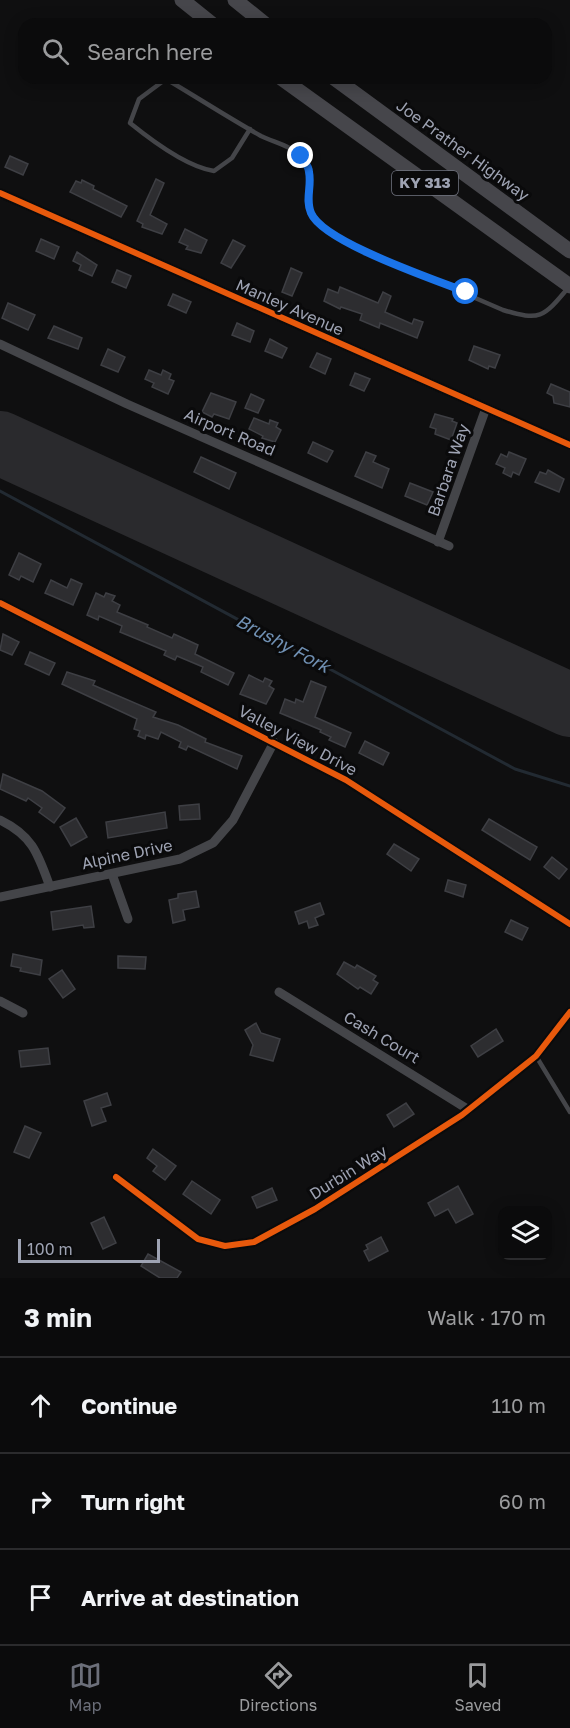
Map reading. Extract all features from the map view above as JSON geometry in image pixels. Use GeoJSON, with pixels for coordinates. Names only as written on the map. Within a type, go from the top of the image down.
{"type":"FeatureCollection","features":[{"type":"Feature","properties":{"kind":"highway"},"geometry":{"type":"LineString","coordinates":[[182,0],[204,18]]}},
{"type":"Feature","properties":{"kind":"highway"},"geometry":{"type":"LineString","coordinates":[[235,0],[257,18]]}},
{"type":"Feature","properties":{"kind":"highway","name":"KY 313"},"geometry":{"type":"LineString","coordinates":[[289,84],[570,286]]}},
{"type":"Feature","properties":{"kind":"highway","name":"Joe Prather Highway"},"geometry":{"type":"LineString","coordinates":[[342,84],[570,251]]}},
{"type":"Feature","properties":{"kind":"street","name":"Manley Avenue"},"geometry":{"type":"LineString","coordinates":[[0,193],[570,445]]}},
{"type":"Feature","properties":{"kind":"street","name":"Airport Road"},"geometry":{"type":"LineString","coordinates":[[0,345],[449,546]]}},
{"type":"Feature","properties":{"kind":"street","name":"Barbara Way"},"geometry":{"type":"LineString","coordinates":[[438,542],[486,408]]}},
{"type":"Feature","properties":{"kind":"street","name":"Valley View Drive"},"geometry":{"type":"LineString","coordinates":[[0,603],[274,742],[383,803],[570,924]]}},
{"type":"Feature","properties":{"kind":"street","name":"Alpine Drive"},"geometry":{"type":"LineString","coordinates":[[0,897],[180,859],[213,843],[233,820],[274,742]]}},
{"type":"Feature","properties":{"kind":"street"},"geometry":{"type":"LineString","coordinates":[[0,820],[26,835],[38,853],[50,887]]}},
{"type":"Feature","properties":{"kind":"street"},"geometry":{"type":"LineString","coordinates":[[112,874],[128,919]]}},
{"type":"Feature","properties":{"kind":"street","name":"Cash Court"},"geometry":{"type":"LineString","coordinates":[[279,992],[469,1110]]}},
{"type":"Feature","properties":{"kind":"street"},"geometry":{"type":"LineString","coordinates":[[0,1001],[23,1013]]}},
{"type":"Feature","properties":{"kind":"street","name":"Durbin Way"},"geometry":{"type":"LineString","coordinates":[[116,1177],[198,1239],[211,1244],[240,1245],[269,1236],[469,1110],[536,1056],[570,1012]]}},
{"type":"Feature","properties":{"kind":"lane"},"geometry":{"type":"LineString","coordinates":[[159,84],[139,99],[130,123],[202,169],[214,171],[232,158],[250,129]]}},
{"type":"Feature","properties":{"kind":"lane"},"geometry":{"type":"LineString","coordinates":[[174,84],[301,156],[309,171],[308,202],[312,215],[327,232],[343,241],[502,310],[529,318],[549,311],[570,286]]}},
{"type":"Feature","properties":{"kind":"lane"},"geometry":{"type":"LineString","coordinates":[[536,1056],[570,1112]]}},
{"type":"Feature","properties":{"kind":"building"},"geometry":{"type":"Polygon","coordinates":[[[10,156],[28,164],[23,175],[5,167],[10,156]]]}},
{"type":"Feature","properties":{"kind":"building"},"geometry":{"type":"Polygon","coordinates":[[[156,179],[164,183],[150,215],[167,224],[162,234],[142,227],[143,224],[137,221],[156,179]]]}},
{"type":"Feature","properties":{"kind":"building"},"geometry":{"type":"Polygon","coordinates":[[[82,180],[94,186],[93,189],[127,206],[121,217],[70,192],[76,181],[81,183],[82,180]]]}},
{"type":"Feature","properties":{"kind":"building"},"geometry":{"type":"Polygon","coordinates":[[[185,229],[207,240],[201,253],[186,249],[188,246],[179,242],[185,229]]]}},
{"type":"Feature","properties":{"kind":"building"},"geometry":{"type":"Polygon","coordinates":[[[41,239],[59,247],[54,259],[36,251],[41,239]]]}},
{"type":"Feature","properties":{"kind":"building"},"geometry":{"type":"Polygon","coordinates":[[[233,240],[245,246],[231,268],[221,263],[233,240]]]}},
{"type":"Feature","properties":{"kind":"building"},"geometry":{"type":"Polygon","coordinates":[[[77,252],[97,265],[92,276],[79,270],[81,265],[73,261],[77,252]]]}},
{"type":"Feature","properties":{"kind":"building"},"geometry":{"type":"Polygon","coordinates":[[[291,268],[302,273],[292,296],[282,292],[291,268]]]}},
{"type":"Feature","properties":{"kind":"building"},"geometry":{"type":"Polygon","coordinates":[[[117,270],[131,276],[126,288],[112,282],[117,270]]]}},
{"type":"Feature","properties":{"kind":"building"},"geometry":{"type":"Polygon","coordinates":[[[340,287],[378,303],[383,292],[391,296],[385,312],[412,324],[414,319],[423,322],[417,338],[380,323],[379,328],[360,320],[362,314],[341,307],[340,309],[324,301],[328,289],[338,293],[340,287]]]}},
{"type":"Feature","properties":{"kind":"building"},"geometry":{"type":"Polygon","coordinates":[[[173,294],[191,302],[186,313],[168,305],[173,294]]]}},
{"type":"Feature","properties":{"kind":"building"},"geometry":{"type":"Polygon","coordinates":[[[8,303],[35,315],[28,330],[2,318],[8,303]]]}},
{"type":"Feature","properties":{"kind":"building"},"geometry":{"type":"Polygon","coordinates":[[[237,323],[254,331],[250,342],[232,335],[237,323]]]}},
{"type":"Feature","properties":{"kind":"building"},"geometry":{"type":"Polygon","coordinates":[[[54,326],[82,338],[78,349],[48,338],[54,326]]]}},
{"type":"Feature","properties":{"kind":"building"},"geometry":{"type":"Polygon","coordinates":[[[270,339],[287,348],[282,358],[265,351],[270,339]]]}},
{"type":"Feature","properties":{"kind":"building"},"geometry":{"type":"Polygon","coordinates":[[[474,346],[500,355],[495,368],[489,366],[488,369],[469,360],[474,346]]]}},
{"type":"Feature","properties":{"kind":"building"},"geometry":{"type":"Polygon","coordinates":[[[108,349],[125,357],[118,372],[101,365],[108,349]]]}},
{"type":"Feature","properties":{"kind":"building"},"geometry":{"type":"Polygon","coordinates":[[[317,353],[331,359],[325,374],[310,367],[317,353]]]}},
{"type":"Feature","properties":{"kind":"building"},"geometry":{"type":"Polygon","coordinates":[[[149,370],[161,375],[163,370],[171,374],[169,379],[174,381],[168,394],[152,387],[154,383],[145,379],[149,370]]]}},
{"type":"Feature","properties":{"kind":"building"},"geometry":{"type":"Polygon","coordinates":[[[355,373],[370,379],[364,391],[350,385],[355,373]]]}},
{"type":"Feature","properties":{"kind":"building"},"geometry":{"type":"Polygon","coordinates":[[[551,384],[570,392],[570,407],[554,403],[553,396],[547,393],[551,384]]]}},
{"type":"Feature","properties":{"kind":"building"},"geometry":{"type":"Polygon","coordinates":[[[211,393],[236,402],[229,419],[214,414],[212,417],[202,412],[211,393]]]}},
{"type":"Feature","properties":{"kind":"building"},"geometry":{"type":"Polygon","coordinates":[[[251,394],[264,400],[258,413],[245,408],[251,394]]]}},
{"type":"Feature","properties":{"kind":"building"},"geometry":{"type":"Polygon","coordinates":[[[435,414],[453,419],[452,421],[457,423],[451,440],[435,434],[436,429],[430,427],[435,414]]]}},
{"type":"Feature","properties":{"kind":"building"},"geometry":{"type":"Polygon","coordinates":[[[254,418],[269,424],[270,420],[278,423],[276,427],[281,430],[275,442],[262,438],[263,436],[249,429],[254,418]]]}},
{"type":"Feature","properties":{"kind":"building"},"geometry":{"type":"Polygon","coordinates":[[[313,442],[333,451],[327,462],[308,453],[313,442]]]}},
{"type":"Feature","properties":{"kind":"building"},"geometry":{"type":"Polygon","coordinates":[[[366,452],[376,456],[373,462],[389,469],[382,488],[355,476],[366,452]]]}},
{"type":"Feature","properties":{"kind":"building"},"geometry":{"type":"Polygon","coordinates":[[[509,452],[526,459],[519,475],[513,472],[511,477],[503,473],[505,468],[496,464],[501,454],[507,457],[509,452]]]}},
{"type":"Feature","properties":{"kind":"building"},"geometry":{"type":"Polygon","coordinates":[[[201,457],[236,473],[229,489],[194,472],[201,457]]]}},
{"type":"Feature","properties":{"kind":"building"},"geometry":{"type":"Polygon","coordinates":[[[548,470],[564,479],[559,492],[535,482],[540,472],[546,474],[548,470]]]}},
{"type":"Feature","properties":{"kind":"building"},"geometry":{"type":"Polygon","coordinates":[[[410,483],[433,492],[427,505],[405,496],[410,483]]]}},
{"type":"Feature","properties":{"kind":"building"},"geometry":{"type":"Polygon","coordinates":[[[19,553],[41,564],[33,582],[21,576],[19,580],[9,575],[19,553]]]}},
{"type":"Feature","properties":{"kind":"building"},"geometry":{"type":"Polygon","coordinates":[[[71,579],[82,584],[73,605],[45,593],[51,580],[67,588],[71,579]]]}},
{"type":"Feature","properties":{"kind":"building"},"geometry":{"type":"Polygon","coordinates":[[[96,593],[104,597],[106,593],[115,596],[112,601],[120,605],[117,612],[172,638],[174,634],[198,645],[195,654],[234,673],[228,685],[201,672],[203,667],[177,656],[175,660],[164,655],[166,651],[120,632],[122,626],[99,616],[98,620],[87,615],[96,593]]]}},
{"type":"Feature","properties":{"kind":"building"},"geometry":{"type":"Polygon","coordinates":[[[3,634],[19,642],[12,655],[0,650],[3,634]]]}},
{"type":"Feature","properties":{"kind":"building"},"geometry":{"type":"Polygon","coordinates":[[[30,652],[55,663],[49,675],[25,664],[30,652]]]}},
{"type":"Feature","properties":{"kind":"building"},"geometry":{"type":"Polygon","coordinates":[[[67,672],[95,681],[93,685],[156,712],[153,717],[178,725],[206,739],[205,742],[242,756],[237,769],[188,746],[186,750],[179,747],[181,742],[161,732],[158,739],[146,735],[145,739],[138,736],[140,731],[134,729],[137,719],[62,684],[67,672]]]}},
{"type":"Feature","properties":{"kind":"building"},"geometry":{"type":"Polygon","coordinates":[[[249,675],[263,682],[265,678],[272,681],[269,686],[274,689],[266,704],[240,694],[249,675]]]}},
{"type":"Feature","properties":{"kind":"building"},"geometry":{"type":"Polygon","coordinates":[[[311,681],[326,687],[315,717],[351,733],[345,747],[329,740],[331,737],[320,732],[321,730],[280,713],[285,699],[295,703],[296,699],[303,702],[311,681]]]}},
{"type":"Feature","properties":{"kind":"building"},"geometry":{"type":"Polygon","coordinates":[[[365,741],[389,753],[383,765],[359,753],[365,741]]]}},
{"type":"Feature","properties":{"kind":"building"},"geometry":{"type":"Polygon","coordinates":[[[3,774],[42,791],[65,808],[54,823],[39,812],[42,808],[28,798],[26,801],[0,789],[3,774]]]}},
{"type":"Feature","properties":{"kind":"building"},"geometry":{"type":"Polygon","coordinates":[[[199,804],[200,819],[180,820],[179,806],[199,804]]]}},
{"type":"Feature","properties":{"kind":"building"},"geometry":{"type":"Polygon","coordinates":[[[165,812],[167,828],[108,838],[106,822],[165,812]]]}},
{"type":"Feature","properties":{"kind":"building"},"geometry":{"type":"Polygon","coordinates":[[[76,818],[87,837],[71,846],[60,827],[76,818]]]}},
{"type":"Feature","properties":{"kind":"building"},"geometry":{"type":"Polygon","coordinates":[[[489,819],[537,847],[530,860],[482,830],[489,819]]]}},
{"type":"Feature","properties":{"kind":"building"},"geometry":{"type":"Polygon","coordinates":[[[394,844],[419,859],[411,871],[387,854],[394,844]]]}},
{"type":"Feature","properties":{"kind":"building"},"geometry":{"type":"Polygon","coordinates":[[[552,857],[567,869],[559,879],[544,867],[552,857]]]}},
{"type":"Feature","properties":{"kind":"building"},"geometry":{"type":"Polygon","coordinates":[[[448,880],[466,885],[463,897],[445,891],[448,880]]]}},
{"type":"Feature","properties":{"kind":"building"},"geometry":{"type":"Polygon","coordinates":[[[196,891],[199,907],[183,910],[185,920],[173,923],[169,900],[178,898],[178,894],[196,891]]]}},
{"type":"Feature","properties":{"kind":"building"},"geometry":{"type":"Polygon","coordinates":[[[320,903],[324,914],[315,918],[318,925],[309,928],[307,921],[299,924],[295,912],[320,903]]]}},
{"type":"Feature","properties":{"kind":"building"},"geometry":{"type":"Polygon","coordinates":[[[91,906],[94,927],[84,928],[83,925],[53,930],[51,912],[91,906]]]}},
{"type":"Feature","properties":{"kind":"building"},"geometry":{"type":"Polygon","coordinates":[[[511,920],[528,928],[522,940],[505,932],[511,920]]]}},
{"type":"Feature","properties":{"kind":"building"},"geometry":{"type":"Polygon","coordinates":[[[13,954],[42,960],[40,975],[20,971],[21,968],[11,966],[13,954]]]}},
{"type":"Feature","properties":{"kind":"building"},"geometry":{"type":"Polygon","coordinates":[[[118,956],[146,957],[145,969],[118,968],[118,956]]]}},
{"type":"Feature","properties":{"kind":"building"},"geometry":{"type":"Polygon","coordinates":[[[344,962],[355,968],[357,965],[376,976],[373,980],[378,983],[371,994],[360,987],[358,989],[337,974],[344,962]]]}},
{"type":"Feature","properties":{"kind":"building"},"geometry":{"type":"Polygon","coordinates":[[[62,970],[75,989],[63,998],[49,979],[62,970]]]}},
{"type":"Feature","properties":{"kind":"building"},"geometry":{"type":"Polygon","coordinates":[[[256,1023],[261,1033],[280,1039],[273,1061],[250,1055],[253,1045],[245,1030],[256,1023]]]}},
{"type":"Feature","properties":{"kind":"building"},"geometry":{"type":"Polygon","coordinates":[[[496,1029],[503,1041],[478,1057],[471,1046],[496,1029]]]}},
{"type":"Feature","properties":{"kind":"building"},"geometry":{"type":"Polygon","coordinates":[[[48,1048],[50,1064],[21,1067],[19,1051],[48,1048]]]}},
{"type":"Feature","properties":{"kind":"building"},"geometry":{"type":"Polygon","coordinates":[[[107,1093],[111,1105],[101,1108],[106,1121],[92,1126],[84,1101],[107,1093]]]}},
{"type":"Feature","properties":{"kind":"building"},"geometry":{"type":"Polygon","coordinates":[[[406,1103],[414,1114],[394,1127],[387,1115],[406,1103]]]}},
{"type":"Feature","properties":{"kind":"building"},"geometry":{"type":"Polygon","coordinates":[[[25,1126],[41,1133],[29,1158],[14,1152],[25,1126]]]}},
{"type":"Feature","properties":{"kind":"building"},"geometry":{"type":"Polygon","coordinates":[[[153,1149],[176,1166],[165,1180],[153,1171],[157,1166],[147,1158],[153,1149]]]}},
{"type":"Feature","properties":{"kind":"building"},"geometry":{"type":"Polygon","coordinates":[[[192,1181],[220,1200],[211,1214],[183,1194],[192,1181]]]}},
{"type":"Feature","properties":{"kind":"building"},"geometry":{"type":"Polygon","coordinates":[[[458,1186],[473,1214],[456,1223],[448,1209],[435,1216],[428,1203],[458,1186]]]}},
{"type":"Feature","properties":{"kind":"building"},"geometry":{"type":"Polygon","coordinates":[[[272,1188],[277,1200],[257,1208],[252,1197],[272,1188]]]}},
{"type":"Feature","properties":{"kind":"building"},"geometry":{"type":"Polygon","coordinates":[[[104,1217],[116,1243],[103,1249],[91,1223],[104,1217]]]}},
{"type":"Feature","properties":{"kind":"building"},"geometry":{"type":"Polygon","coordinates":[[[381,1237],[388,1251],[369,1261],[364,1251],[368,1249],[366,1245],[381,1237]]]}},
{"type":"Feature","properties":{"kind":"building"},"geometry":{"type":"Polygon","coordinates":[[[148,1254],[181,1272],[177,1278],[160,1278],[141,1266],[148,1254]]]}},
{"type":"Feature","properties":{"kind":"waterway","name":"Brushy Fork"},"geometry":{"type":"LineString","coordinates":[[0,491],[515,769],[570,786]]}},
{"type":"Feature","properties":{"kind":"runway"},"geometry":{"type":"LineString","coordinates":[[0,443],[570,705]]}},
{"type":"Feature","properties":{"kind":"cycle path"},"geometry":{"type":"LineString","coordinates":[[0,193],[570,445]]}},
{"type":"Feature","properties":{"kind":"cycle path"},"geometry":{"type":"LineString","coordinates":[[0,603],[346,780],[570,924]]}},
{"type":"Feature","properties":{"kind":"cycle path"},"geometry":{"type":"LineString","coordinates":[[116,1177],[198,1239],[225,1246],[254,1242],[315,1209],[462,1115],[536,1056],[570,1012]]}},
{"type":"Feature","properties":{"kind":"route"},"geometry":{"type":"LineString","coordinates":[[301,156],[309,171],[308,202],[312,215],[327,232],[372,254],[466,292]]}}]}
